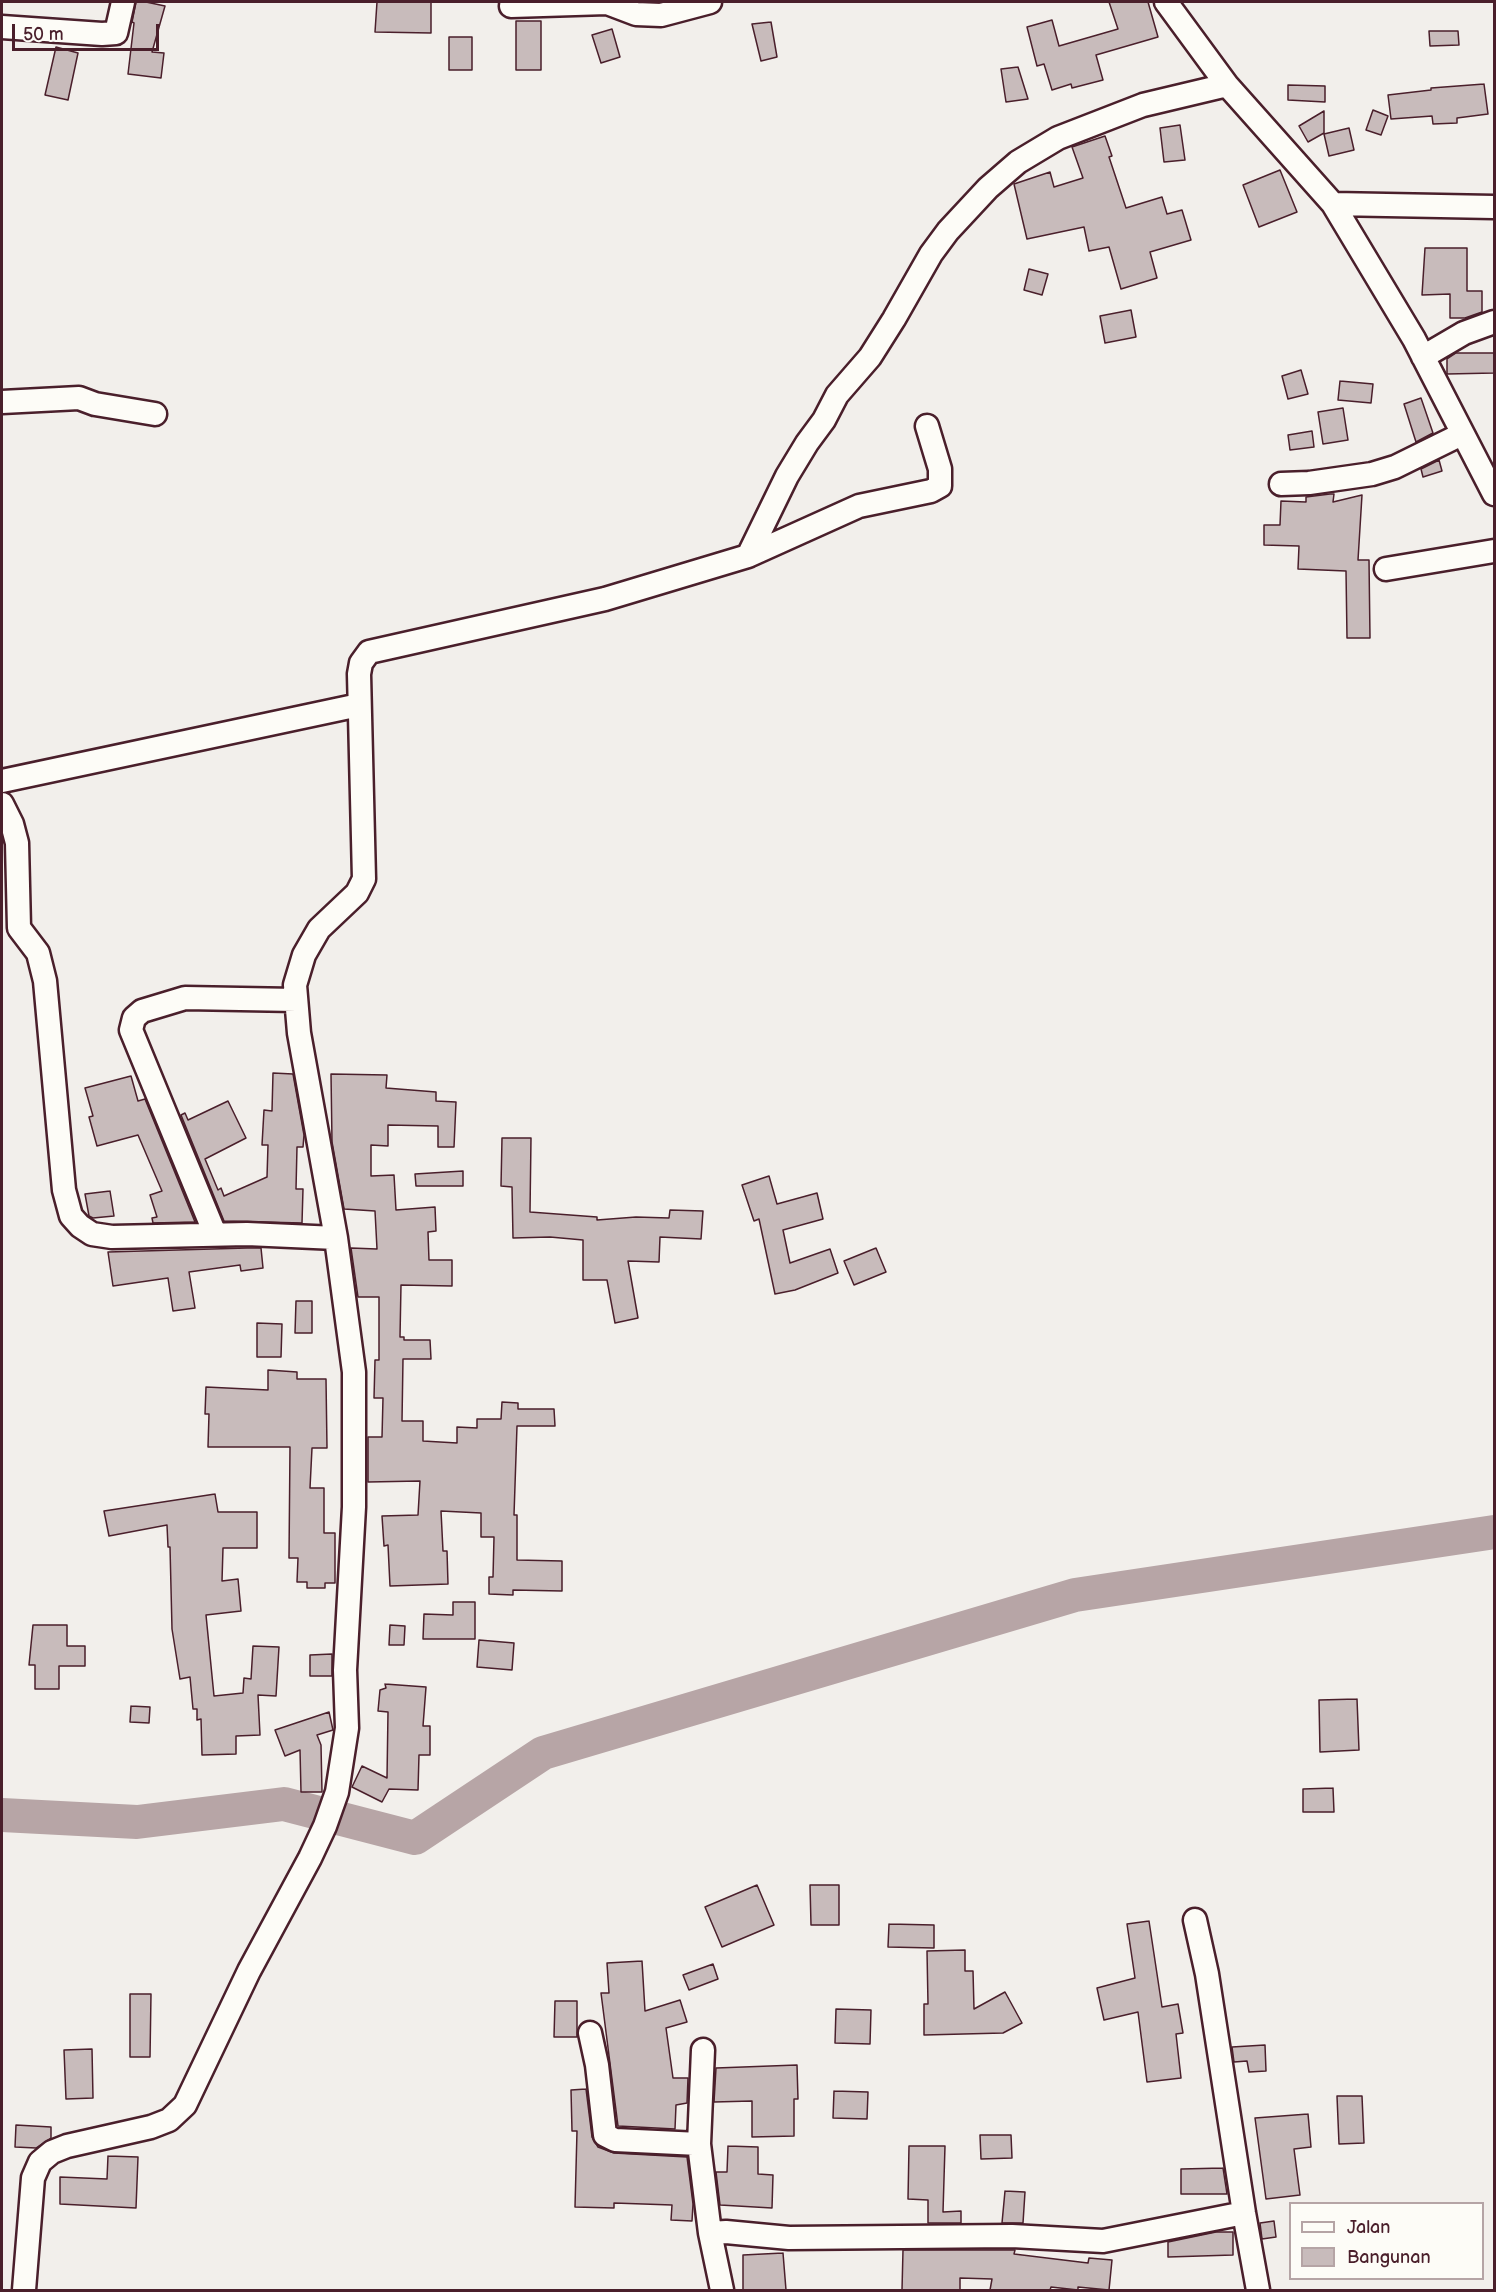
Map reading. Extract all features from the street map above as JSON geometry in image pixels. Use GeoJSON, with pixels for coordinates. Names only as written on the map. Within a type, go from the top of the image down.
{"type":"FeatureCollection","features":[{"type":"Feature","properties":{"kind":"street"},"geometry":{"type":"LineString","coordinates":[[2,27],[116,33],[123,2]]}},
{"type":"Feature","properties":{"kind":"street"},"geometry":{"type":"LineString","coordinates":[[511,6],[607,3],[636,14],[661,15],[710,2]]}},
{"type":"Feature","properties":{"kind":"street"},"geometry":{"type":"LineString","coordinates":[[1166,2],[1227,85],[1333,204],[1423,357],[1494,494]]}},
{"type":"Feature","properties":{"kind":"street"},"geometry":{"type":"LineString","coordinates":[[748,556],[787,476],[824,420],[837,395],[870,357],[910,293],[931,254],[948,231],[988,188],[1018,162],[1058,138],[1143,105],[1227,85]]}},
{"type":"Feature","properties":{"kind":"street"},"geometry":{"type":"LineString","coordinates":[[1333,204],[1494,207]]}},
{"type":"Feature","properties":{"kind":"street"},"geometry":{"type":"LineString","coordinates":[[1423,357],[1464,333],[1494,321]]}},
{"type":"Feature","properties":{"kind":"street"},"geometry":{"type":"LineString","coordinates":[[2,402],[79,398],[95,404],[155,414]]}},
{"type":"Feature","properties":{"kind":"street"},"geometry":{"type":"LineString","coordinates":[[24,2290],[33,2178],[40,2163],[52,2152],[67,2146],[160,2124],[169,2120],[185,2105],[249,1971],[310,1858],[337,1792],[347,1728],[345,1670],[354,1507],[354,1372],[336,1238],[299,1033],[295,985],[304,955],[319,928],[357,893],[364,879],[359,705],[361,663],[369,652],[605,599],[748,556],[859,506],[931,491],[940,486],[940,469],[927,426]]}},
{"type":"Feature","properties":{"kind":"street"},"geometry":{"type":"LineString","coordinates":[[1281,484],[1309,483],[1372,474],[1395,467],[1462,434]]}},
{"type":"Feature","properties":{"kind":"street"},"geometry":{"type":"LineString","coordinates":[[1386,569],[1494,551]]}},
{"type":"Feature","properties":{"kind":"street"},"geometry":{"type":"LineString","coordinates":[[2,781],[359,705]]}},
{"type":"Feature","properties":{"kind":"street"},"geometry":{"type":"LineString","coordinates":[[2,804],[12,824],[17,843],[10,927],[38,953],[45,981],[64,1190],[71,1216],[92,1234],[112,1237],[215,1234],[336,1238]]}},
{"type":"Feature","properties":{"kind":"street"},"geometry":{"type":"LineString","coordinates":[[215,1234],[131,1030],[134,1018],[142,1011],[185,998],[296,1000]]}},
{"type":"Feature","properties":{"kind":"street"},"geometry":{"type":"LineString","coordinates":[[1195,1920],[1207,1974],[1258,2290]]}},
{"type":"Feature","properties":{"kind":"street"},"geometry":{"type":"LineString","coordinates":[[590,2033],[597,2065],[605,2135],[615,2140],[699,2144]]}},
{"type":"Feature","properties":{"kind":"street"},"geometry":{"type":"LineString","coordinates":[[703,2050],[699,2144],[710,2233],[722,2290]]}},
{"type":"Feature","properties":{"kind":"street"},"geometry":{"type":"LineString","coordinates":[[710,2233],[726,2232],[789,2238],[1012,2236],[1103,2241],[1244,2213]]}},
{"type":"Feature","properties":{"kind":"building"},"geometry":{"type":"Polygon","coordinates":[[[136,2],[165,6],[152,52],[164,53],[161,78],[128,74],[136,2]]]}},
{"type":"Feature","properties":{"kind":"building"},"geometry":{"type":"Polygon","coordinates":[[[377,2],[431,2],[431,33],[375,32],[377,2]]]}},
{"type":"Feature","properties":{"kind":"building"},"geometry":{"type":"Polygon","coordinates":[[[1109,2],[1148,2],[1158,37],[1096,55],[1103,80],[1072,88],[1071,84],[1052,90],[1044,64],[1037,66],[1027,27],[1052,20],[1059,46],[1118,29],[1109,2]]]}},
{"type":"Feature","properties":{"kind":"building"},"geometry":{"type":"Polygon","coordinates":[[[516,21],[541,21],[541,70],[516,70],[516,21]]]}},
{"type":"Feature","properties":{"kind":"building"},"geometry":{"type":"Polygon","coordinates":[[[771,22],[777,57],[761,61],[752,24],[771,22]]]}},
{"type":"Feature","properties":{"kind":"building"},"geometry":{"type":"Polygon","coordinates":[[[612,29],[620,57],[601,63],[592,35],[612,29]]]}},
{"type":"Feature","properties":{"kind":"building"},"geometry":{"type":"Polygon","coordinates":[[[1429,31],[1458,31],[1459,45],[1430,46],[1429,31]]]}},
{"type":"Feature","properties":{"kind":"building"},"geometry":{"type":"Polygon","coordinates":[[[449,37],[472,37],[472,70],[449,70],[449,37]]]}},
{"type":"Feature","properties":{"kind":"building"},"geometry":{"type":"Polygon","coordinates":[[[56,47],[78,53],[68,100],[45,95],[56,47]]]}},
{"type":"Feature","properties":{"kind":"building"},"geometry":{"type":"Polygon","coordinates":[[[1018,67],[1028,99],[1006,102],[1001,69],[1018,67]]]}},
{"type":"Feature","properties":{"kind":"building"},"geometry":{"type":"Polygon","coordinates":[[[1484,84],[1488,114],[1457,118],[1457,123],[1433,124],[1432,116],[1391,119],[1388,95],[1431,90],[1431,88],[1484,84]]]}},
{"type":"Feature","properties":{"kind":"building"},"geometry":{"type":"Polygon","coordinates":[[[1288,85],[1325,86],[1325,102],[1288,100],[1288,85]]]}},
{"type":"Feature","properties":{"kind":"building"},"geometry":{"type":"Polygon","coordinates":[[[1373,110],[1388,116],[1381,135],[1366,130],[1373,110]]]}},
{"type":"Feature","properties":{"kind":"building"},"geometry":{"type":"Polygon","coordinates":[[[1324,111],[1324,133],[1308,142],[1299,126],[1324,111]]]}},
{"type":"Feature","properties":{"kind":"building"},"geometry":{"type":"Polygon","coordinates":[[[1180,125],[1185,160],[1164,162],[1160,128],[1180,125]]]}},
{"type":"Feature","properties":{"kind":"building"},"geometry":{"type":"Polygon","coordinates":[[[1349,128],[1354,150],[1329,156],[1324,134],[1349,128]]]}},
{"type":"Feature","properties":{"kind":"building"},"geometry":{"type":"Polygon","coordinates":[[[1105,136],[1112,156],[1109,157],[1126,208],[1162,197],[1167,214],[1182,210],[1191,240],[1150,252],[1157,278],[1121,289],[1109,247],[1089,251],[1084,227],[1027,239],[1014,184],[1050,172],[1054,187],[1083,178],[1072,147],[1105,136]]]}},
{"type":"Feature","properties":{"kind":"building"},"geometry":{"type":"Polygon","coordinates":[[[1280,170],[1297,212],[1259,227],[1243,185],[1280,170]]]}},
{"type":"Feature","properties":{"kind":"building"},"geometry":{"type":"Polygon","coordinates":[[[1425,248],[1467,248],[1467,291],[1482,291],[1482,312],[1465,318],[1450,318],[1450,294],[1422,295],[1425,248]]]}},
{"type":"Feature","properties":{"kind":"building"},"geometry":{"type":"Polygon","coordinates":[[[1029,269],[1048,274],[1042,295],[1024,290],[1029,269]]]}},
{"type":"Feature","properties":{"kind":"building"},"geometry":{"type":"Polygon","coordinates":[[[1131,310],[1136,337],[1105,343],[1100,316],[1131,310]]]}},
{"type":"Feature","properties":{"kind":"building"},"geometry":{"type":"Polygon","coordinates":[[[1456,353],[1494,353],[1494,373],[1447,374],[1447,359],[1456,353]]]}},
{"type":"Feature","properties":{"kind":"building"},"geometry":{"type":"Polygon","coordinates":[[[1301,370],[1308,394],[1288,399],[1282,376],[1301,370]]]}},
{"type":"Feature","properties":{"kind":"building"},"geometry":{"type":"Polygon","coordinates":[[[1340,381],[1373,384],[1371,403],[1338,400],[1340,381]]]}},
{"type":"Feature","properties":{"kind":"building"},"geometry":{"type":"Polygon","coordinates":[[[1421,398],[1433,433],[1416,442],[1404,404],[1421,398]]]}},
{"type":"Feature","properties":{"kind":"building"},"geometry":{"type":"Polygon","coordinates":[[[1343,408],[1348,440],[1323,444],[1318,412],[1343,408]]]}},
{"type":"Feature","properties":{"kind":"building"},"geometry":{"type":"Polygon","coordinates":[[[1312,431],[1314,447],[1290,450],[1288,435],[1312,431]]]}},
{"type":"Feature","properties":{"kind":"building"},"geometry":{"type":"Polygon","coordinates":[[[1439,460],[1442,471],[1423,477],[1421,469],[1439,460]]]}},
{"type":"Feature","properties":{"kind":"building"},"geometry":{"type":"Polygon","coordinates":[[[1334,494],[1333,502],[1362,495],[1358,560],[1369,560],[1370,638],[1347,638],[1346,571],[1298,569],[1299,546],[1264,545],[1264,525],[1280,525],[1281,501],[1306,502],[1306,497],[1334,494]]]}},
{"type":"Feature","properties":{"kind":"building"},"geometry":{"type":"Polygon","coordinates":[[[273,1073],[293,1074],[304,1135],[303,1147],[297,1147],[296,1189],[303,1189],[302,1223],[224,1221],[181,1115],[185,1113],[188,1120],[228,1101],[246,1138],[205,1159],[218,1190],[221,1188],[224,1196],[267,1177],[268,1145],[262,1145],[264,1110],[272,1111],[273,1073]]]}},
{"type":"Feature","properties":{"kind":"building"},"geometry":{"type":"Polygon","coordinates":[[[331,1074],[387,1075],[386,1088],[436,1092],[436,1101],[456,1102],[454,1147],[438,1147],[438,1126],[388,1125],[388,1146],[371,1145],[371,1176],[394,1175],[396,1210],[435,1207],[436,1231],[428,1232],[429,1260],[452,1260],[452,1286],[401,1285],[400,1337],[404,1337],[404,1340],[430,1340],[431,1359],[403,1359],[402,1421],[423,1421],[423,1441],[457,1443],[457,1427],[477,1428],[477,1419],[501,1419],[502,1402],[518,1403],[518,1409],[554,1409],[555,1426],[517,1426],[514,1515],[517,1515],[517,1560],[562,1561],[562,1591],[513,1590],[513,1595],[489,1594],[489,1577],[493,1577],[494,1537],[481,1537],[481,1513],[441,1511],[443,1551],[447,1551],[448,1584],[390,1586],[388,1545],[384,1546],[382,1516],[418,1515],[420,1481],[368,1482],[368,1437],[382,1437],[383,1398],[374,1398],[375,1360],[379,1360],[379,1297],[358,1297],[351,1248],[377,1249],[375,1211],[344,1209],[332,1142],[331,1074]]]}},
{"type":"Feature","properties":{"kind":"building"},"geometry":{"type":"Polygon","coordinates":[[[131,1076],[138,1101],[145,1099],[195,1222],[153,1223],[152,1218],[157,1217],[150,1195],[162,1191],[138,1135],[97,1146],[89,1117],[93,1116],[85,1088],[131,1076]]]}},
{"type":"Feature","properties":{"kind":"building"},"geometry":{"type":"Polygon","coordinates":[[[502,1138],[531,1138],[530,1212],[597,1217],[597,1220],[636,1217],[669,1218],[670,1210],[703,1211],[701,1239],[660,1237],[659,1262],[628,1261],[638,1318],[615,1323],[607,1280],[583,1280],[583,1240],[550,1237],[513,1238],[512,1187],[501,1186],[502,1138]]]}},
{"type":"Feature","properties":{"kind":"building"},"geometry":{"type":"Polygon","coordinates":[[[463,1171],[463,1186],[416,1186],[415,1174],[463,1171]]]}},
{"type":"Feature","properties":{"kind":"building"},"geometry":{"type":"Polygon","coordinates":[[[769,1176],[777,1204],[817,1193],[823,1219],[783,1230],[790,1263],[830,1249],[838,1273],[795,1290],[775,1294],[759,1219],[754,1221],[742,1185],[769,1176]]]}},
{"type":"Feature","properties":{"kind":"building"},"geometry":{"type":"Polygon","coordinates":[[[110,1191],[114,1216],[93,1218],[89,1216],[85,1194],[110,1191]]]}},
{"type":"Feature","properties":{"kind":"building"},"geometry":{"type":"Polygon","coordinates":[[[261,1248],[263,1268],[241,1271],[240,1265],[189,1272],[195,1308],[173,1311],[168,1278],[113,1286],[108,1252],[261,1248]]]}},
{"type":"Feature","properties":{"kind":"building"},"geometry":{"type":"Polygon","coordinates":[[[876,1248],[886,1272],[854,1285],[844,1261],[876,1248]]]}},
{"type":"Feature","properties":{"kind":"building"},"geometry":{"type":"Polygon","coordinates":[[[296,1301],[312,1301],[312,1333],[295,1333],[296,1301]]]}},
{"type":"Feature","properties":{"kind":"building"},"geometry":{"type":"Polygon","coordinates":[[[257,1323],[282,1324],[281,1357],[257,1357],[257,1323]]]}},
{"type":"Feature","properties":{"kind":"building"},"geometry":{"type":"Polygon","coordinates":[[[268,1370],[297,1372],[297,1379],[326,1379],[327,1448],[312,1448],[310,1488],[324,1488],[324,1533],[335,1533],[335,1583],[325,1583],[325,1588],[307,1588],[307,1582],[297,1582],[298,1558],[289,1558],[290,1447],[208,1447],[209,1414],[205,1414],[206,1387],[268,1390],[268,1370]]]}},
{"type":"Feature","properties":{"kind":"building"},"geometry":{"type":"Polygon","coordinates":[[[215,1494],[218,1512],[257,1512],[257,1548],[223,1548],[222,1581],[238,1579],[241,1611],[206,1615],[214,1696],[243,1693],[244,1678],[251,1679],[253,1646],[279,1647],[276,1696],[258,1695],[260,1735],[236,1736],[236,1754],[202,1755],[201,1719],[197,1720],[197,1709],[193,1709],[190,1677],[180,1679],[172,1629],[170,1547],[168,1547],[167,1525],[109,1536],[104,1511],[215,1494]]]}},
{"type":"Feature","properties":{"kind":"building"},"geometry":{"type":"Polygon","coordinates":[[[453,1602],[475,1602],[475,1639],[423,1639],[424,1614],[453,1615],[453,1602]]]}},
{"type":"Feature","properties":{"kind":"building"},"geometry":{"type":"Polygon","coordinates":[[[33,1625],[67,1625],[67,1646],[85,1646],[85,1666],[59,1666],[59,1689],[35,1689],[35,1665],[29,1665],[33,1625]]]}},
{"type":"Feature","properties":{"kind":"building"},"geometry":{"type":"Polygon","coordinates":[[[390,1625],[405,1626],[404,1645],[389,1645],[390,1625]]]}},
{"type":"Feature","properties":{"kind":"building"},"geometry":{"type":"Polygon","coordinates":[[[479,1640],[514,1643],[512,1670],[477,1667],[479,1640]]]}},
{"type":"Feature","properties":{"kind":"building"},"geometry":{"type":"Polygon","coordinates":[[[332,1654],[332,1676],[310,1676],[310,1655],[332,1654]]]}},
{"type":"Feature","properties":{"kind":"building"},"geometry":{"type":"Polygon","coordinates":[[[385,1684],[426,1687],[423,1726],[430,1726],[430,1755],[419,1755],[418,1790],[389,1789],[382,1802],[352,1787],[362,1766],[387,1778],[388,1712],[378,1711],[380,1690],[386,1688],[385,1684]]]}},
{"type":"Feature","properties":{"kind":"building"},"geometry":{"type":"Polygon","coordinates":[[[1357,1699],[1359,1750],[1320,1752],[1319,1700],[1357,1699]]]}},
{"type":"Feature","properties":{"kind":"building"},"geometry":{"type":"Polygon","coordinates":[[[131,1706],[150,1707],[149,1723],[130,1722],[131,1706]]]}},
{"type":"Feature","properties":{"kind":"building"},"geometry":{"type":"Polygon","coordinates":[[[329,1712],[333,1730],[317,1735],[321,1745],[322,1792],[301,1792],[300,1750],[285,1756],[275,1730],[329,1712]]]}},
{"type":"Feature","properties":{"kind":"building"},"geometry":{"type":"Polygon","coordinates":[[[1333,1788],[1334,1812],[1303,1812],[1303,1789],[1333,1788]]]}},
{"type":"Feature","properties":{"kind":"building"},"geometry":{"type":"Polygon","coordinates":[[[757,1885],[774,1925],[722,1947],[705,1907],[757,1885]]]}},
{"type":"Feature","properties":{"kind":"building"},"geometry":{"type":"Polygon","coordinates":[[[810,1885],[839,1885],[839,1925],[811,1925],[810,1885]]]}},
{"type":"Feature","properties":{"kind":"building"},"geometry":{"type":"Polygon","coordinates":[[[1149,1921],[1162,2007],[1178,2004],[1183,2033],[1176,2034],[1181,2078],[1147,2082],[1138,2012],[1104,2020],[1097,1988],[1135,1978],[1127,1924],[1149,1921]]]}},
{"type":"Feature","properties":{"kind":"building"},"geometry":{"type":"Polygon","coordinates":[[[889,1924],[934,1925],[934,1948],[888,1947],[889,1924]]]}},
{"type":"Feature","properties":{"kind":"building"},"geometry":{"type":"Polygon","coordinates":[[[965,1950],[965,1971],[973,1971],[974,2009],[1005,1992],[1022,2023],[1003,2033],[924,2035],[924,2004],[928,2004],[927,1951],[965,1950]]]}},
{"type":"Feature","properties":{"kind":"building"},"geometry":{"type":"Polygon","coordinates":[[[642,1961],[645,2011],[680,2000],[687,2022],[666,2028],[673,2078],[688,2078],[687,2103],[676,2105],[675,2129],[618,2126],[601,1993],[609,1993],[607,1963],[642,1961]]]}},
{"type":"Feature","properties":{"kind":"building"},"geometry":{"type":"Polygon","coordinates":[[[713,1964],[718,1979],[689,1990],[683,1975],[713,1964]]]}},
{"type":"Feature","properties":{"kind":"building"},"geometry":{"type":"Polygon","coordinates":[[[130,1994],[151,1994],[150,2057],[130,2057],[130,1994]]]}},
{"type":"Feature","properties":{"kind":"building"},"geometry":{"type":"Polygon","coordinates":[[[555,2001],[577,2001],[577,2037],[554,2037],[555,2001]]]}},
{"type":"Feature","properties":{"kind":"building"},"geometry":{"type":"Polygon","coordinates":[[[836,2009],[871,2010],[870,2044],[835,2043],[836,2009]]]}},
{"type":"Feature","properties":{"kind":"building"},"geometry":{"type":"Polygon","coordinates":[[[1265,2045],[1266,2071],[1249,2072],[1247,2061],[1234,2062],[1232,2047],[1265,2045]]]}},
{"type":"Feature","properties":{"kind":"building"},"geometry":{"type":"Polygon","coordinates":[[[92,2049],[93,2098],[66,2099],[64,2050],[92,2049]]]}},
{"type":"Feature","properties":{"kind":"building"},"geometry":{"type":"Polygon","coordinates":[[[797,2065],[798,2099],[794,2099],[794,2136],[752,2137],[752,2101],[714,2102],[716,2068],[797,2065]]]}},
{"type":"Feature","properties":{"kind":"building"},"geometry":{"type":"Polygon","coordinates":[[[586,2089],[592,2137],[598,2147],[614,2153],[687,2157],[693,2204],[692,2221],[671,2220],[672,2205],[614,2203],[614,2208],[575,2207],[577,2131],[572,2131],[571,2090],[586,2089]]]}},
{"type":"Feature","properties":{"kind":"building"},"geometry":{"type":"Polygon","coordinates":[[[834,2091],[868,2092],[867,2119],[833,2118],[834,2091]]]}},
{"type":"Feature","properties":{"kind":"building"},"geometry":{"type":"Polygon","coordinates":[[[1337,2096],[1362,2096],[1364,2143],[1339,2144],[1337,2096]]]}},
{"type":"Feature","properties":{"kind":"building"},"geometry":{"type":"Polygon","coordinates":[[[1308,2114],[1311,2147],[1294,2149],[1300,2195],[1266,2199],[1255,2118],[1308,2114]]]}},
{"type":"Feature","properties":{"kind":"building"},"geometry":{"type":"Polygon","coordinates":[[[16,2125],[51,2127],[51,2138],[36,2148],[15,2147],[16,2125]]]}},
{"type":"Feature","properties":{"kind":"building"},"geometry":{"type":"Polygon","coordinates":[[[980,2135],[1011,2135],[1012,2158],[981,2159],[980,2135]]]}},
{"type":"Feature","properties":{"kind":"building"},"geometry":{"type":"Polygon","coordinates":[[[728,2146],[758,2147],[758,2174],[773,2175],[772,2208],[720,2205],[716,2172],[727,2172],[728,2146]]]}},
{"type":"Feature","properties":{"kind":"building"},"geometry":{"type":"Polygon","coordinates":[[[909,2146],[945,2146],[943,2212],[961,2211],[961,2223],[928,2223],[928,2200],[908,2199],[909,2146]]]}},
{"type":"Feature","properties":{"kind":"building"},"geometry":{"type":"Polygon","coordinates":[[[108,2156],[138,2157],[136,2208],[60,2204],[60,2177],[107,2179],[108,2156]]]}},
{"type":"Feature","properties":{"kind":"building"},"geometry":{"type":"Polygon","coordinates":[[[1223,2168],[1227,2194],[1181,2194],[1181,2169],[1223,2168]]]}},
{"type":"Feature","properties":{"kind":"building"},"geometry":{"type":"Polygon","coordinates":[[[1005,2191],[1025,2192],[1023,2223],[1002,2223],[1005,2191]]]}},
{"type":"Feature","properties":{"kind":"building"},"geometry":{"type":"Polygon","coordinates":[[[1274,2221],[1276,2237],[1262,2239],[1260,2223],[1274,2221]]]}},
{"type":"Feature","properties":{"kind":"building"},"geometry":{"type":"Polygon","coordinates":[[[1216,2232],[1233,2232],[1233,2255],[1168,2257],[1168,2242],[1216,2232]]]}},
{"type":"Feature","properties":{"kind":"building"},"geometry":{"type":"Polygon","coordinates":[[[903,2250],[1015,2250],[1014,2254],[1088,2263],[1089,2258],[1112,2260],[1109,2290],[1051,2287],[1050,2290],[990,2290],[992,2279],[960,2278],[960,2290],[902,2290],[903,2250]]]}},
{"type":"Feature","properties":{"kind":"building"},"geometry":{"type":"Polygon","coordinates":[[[783,2253],[786,2290],[743,2290],[743,2255],[783,2253]]]}},
{"type":"Feature","properties":{"kind":"waterway"},"geometry":{"type":"LineString","coordinates":[[2,1815],[137,1822],[284,1804],[415,1838],[543,1753],[1075,1595],[1494,1532]]}}]}
